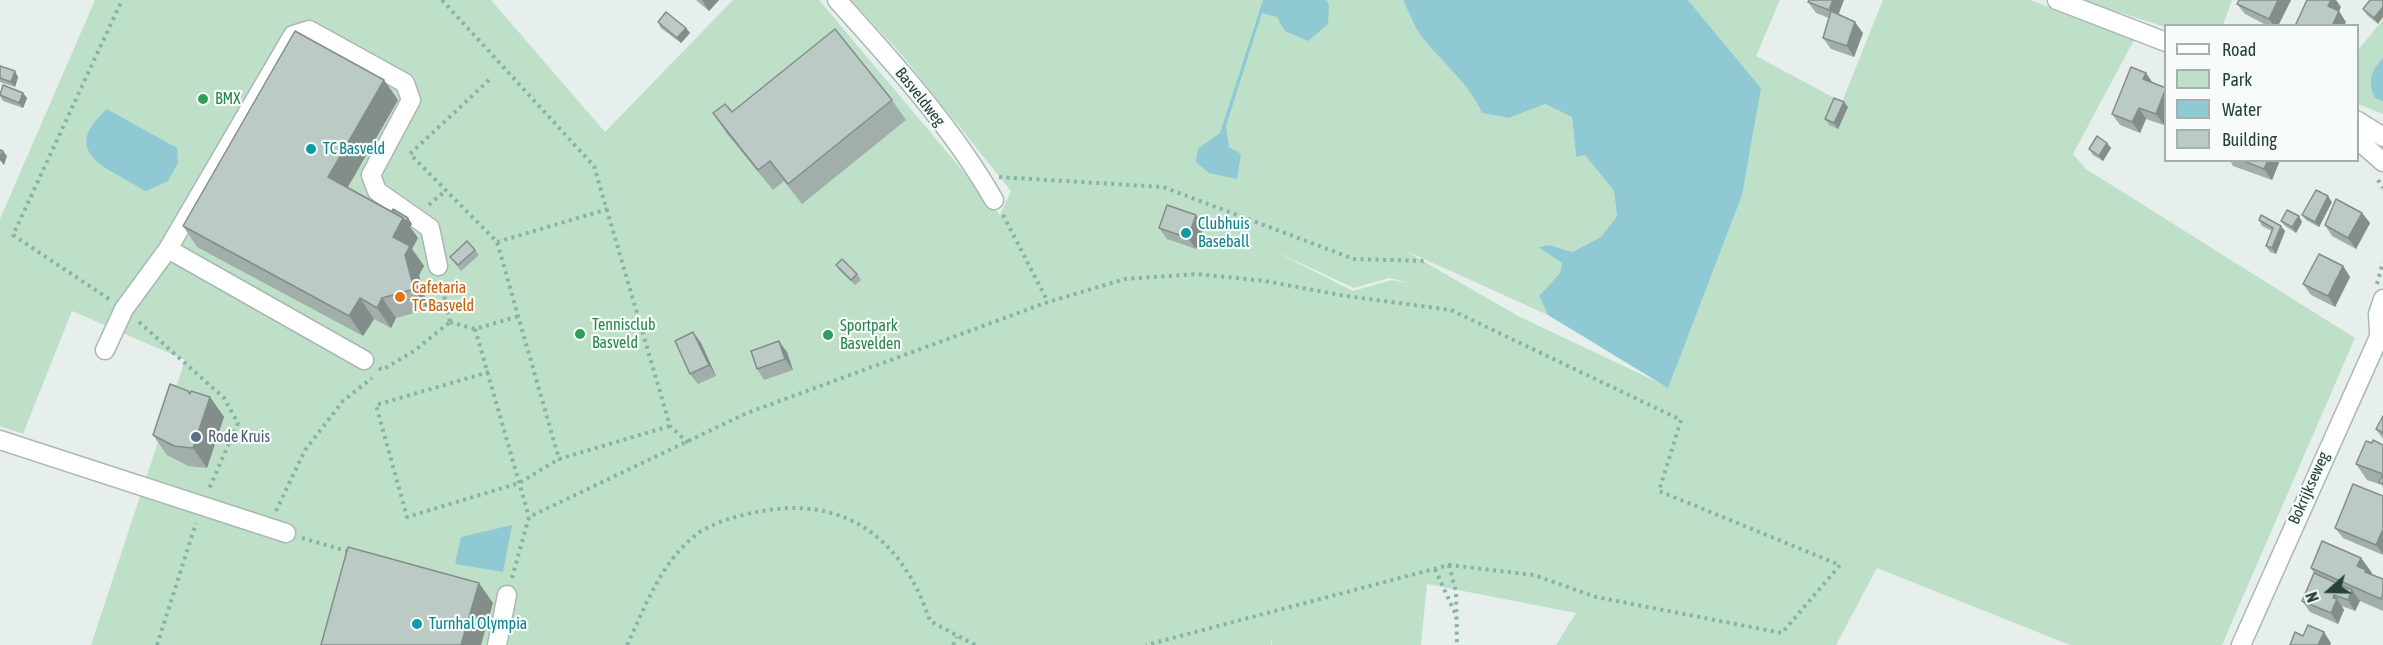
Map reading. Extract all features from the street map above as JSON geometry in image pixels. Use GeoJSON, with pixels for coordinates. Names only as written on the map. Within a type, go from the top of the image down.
{"type":"FeatureCollection","features":[{"type":"Feature","properties":{"kind":"street","name":"Basveldweg"},"geometry":{"type":"LineString","coordinates":[[837,0],[895,64],[981,176],[994,200]]}},
{"type":"Feature","properties":{"kind":"street"},"geometry":{"type":"LineString","coordinates":[[2057,0],[2164,41]]}},
{"type":"Feature","properties":{"kind":"street"},"geometry":{"type":"LineString","coordinates":[[105,350],[124,309],[168,249],[292,34],[309,30],[405,83],[411,100],[370,176],[377,191],[430,228],[438,266]]}},
{"type":"Feature","properties":{"kind":"street"},"geometry":{"type":"LineString","coordinates":[[2359,122],[2383,138]]}},
{"type":"Feature","properties":{"kind":"street"},"geometry":{"type":"LineString","coordinates":[[2359,141],[2383,162]]}},
{"type":"Feature","properties":{"kind":"street"},"geometry":{"type":"LineString","coordinates":[[168,249],[364,360]]}},
{"type":"Feature","properties":{"kind":"street","name":"Bokrijkseweg"},"geometry":{"type":"LineString","coordinates":[[2241,645],[2381,330],[2378,314],[2383,299]]}},
{"type":"Feature","properties":{"kind":"street"},"geometry":{"type":"LineString","coordinates":[[0,440],[278,530]]}},
{"type":"Feature","properties":{"kind":"street"},"geometry":{"type":"LineString","coordinates":[[497,645],[507,595]]}},
{"type":"Feature","properties":{"kind":"path"},"geometry":{"type":"LineString","coordinates":[[122,0],[13,235],[124,309],[224,398],[238,423],[202,505],[157,645]]}},
{"type":"Feature","properties":{"kind":"path"},"geometry":{"type":"LineString","coordinates":[[442,0],[594,166],[670,426],[688,442]]}},
{"type":"Feature","properties":{"kind":"path"},"geometry":{"type":"LineString","coordinates":[[489,80],[410,154],[497,242],[559,459]]}},
{"type":"Feature","properties":{"kind":"path"},"geometry":{"type":"LineString","coordinates":[[981,176],[1163,187],[1354,259],[1426,261]]}},
{"type":"Feature","properties":{"kind":"path"},"geometry":{"type":"LineString","coordinates":[[994,200],[1048,302]]}},
{"type":"Feature","properties":{"kind":"path"},"geometry":{"type":"LineString","coordinates":[[497,242],[608,209]]}},
{"type":"Feature","properties":{"kind":"path"},"geometry":{"type":"LineString","coordinates":[[438,266],[450,322]]}},
{"type":"Feature","properties":{"kind":"path"},"geometry":{"type":"LineString","coordinates":[[529,518],[747,414],[1048,302],[1125,279],[1197,274],[1265,281],[1346,296],[1451,310],[1682,420],[1659,491],[1840,565],[1782,633],[1596,597],[1534,575],[1449,565],[1146,645]]}},
{"type":"Feature","properties":{"kind":"path"},"geometry":{"type":"LineString","coordinates":[[450,322],[476,329],[519,316]]}},
{"type":"Feature","properties":{"kind":"path"},"geometry":{"type":"LineString","coordinates":[[360,555],[278,530],[305,450],[343,401],[382,370],[414,351],[450,322]]}},
{"type":"Feature","properties":{"kind":"path"},"geometry":{"type":"LineString","coordinates":[[476,329],[529,518],[507,595]]}},
{"type":"Feature","properties":{"kind":"path"},"geometry":{"type":"LineString","coordinates":[[364,360],[382,370]]}},
{"type":"Feature","properties":{"kind":"path"},"geometry":{"type":"LineString","coordinates":[[489,372],[376,405],[406,517],[519,483],[559,459],[670,426]]}},
{"type":"Feature","properties":{"kind":"path"},"geometry":{"type":"LineString","coordinates":[[627,645],[668,563],[699,533],[745,514],[780,507],[834,514],[856,521],[877,535],[898,556],[911,575],[930,621],[975,645]]}},
{"type":"Feature","properties":{"kind":"path"},"geometry":{"type":"LineString","coordinates":[[1449,565],[1456,592],[1457,645]]}},
{"type":"Feature","properties":{"kind":"path"},"geometry":{"type":"LineString","coordinates":[[1435,569],[1456,617]]}},
{"type":"Feature","properties":{"kind":"path"},"geometry":{"type":"LineString","coordinates":[[953,645],[957,637]]}},
{"type":"Feature","properties":{"kind":"green space","name":"Sportpark Basvelden"},"geometry":{"type":"Polygon","coordinates":[[[95,0],[491,0],[605,132],[733,0],[819,0],[1000,215],[1011,191],[901,54],[851,0],[1403,0],[1419,33],[1463,83],[1482,113],[1509,118],[1545,104],[1572,117],[1576,157],[1585,155],[1614,191],[1617,216],[1601,237],[1572,252],[1550,245],[1539,247],[1562,262],[1560,273],[1539,296],[1548,315],[1404,250],[1518,316],[1668,387],[1761,88],[1688,0],[1780,0],[1756,56],[1842,102],[1883,0],[2031,0],[2134,40],[2073,154],[2086,169],[2355,338],[2222,645],[2070,645],[1877,568],[1836,645],[1556,645],[1576,613],[1427,584],[1421,645],[1272,645],[1272,635],[1271,645],[91,645],[185,360],[72,311],[23,434],[0,426],[0,219],[95,0]],[[1274,251],[1353,291],[1391,280],[1411,283],[1389,278],[1354,288],[1274,251]]]}},
{"type":"Feature","properties":{"kind":"green space"},"geometry":{"type":"Polygon","coordinates":[[[2081,0],[2232,0],[2223,24],[2164,24],[2164,27],[2081,0]]]}},
{"type":"Feature","properties":{"kind":"green space"},"geometry":{"type":"Polygon","coordinates":[[[2383,20],[2383,114],[2359,104],[2359,49],[2383,20]]]}},
{"type":"Feature","properties":{"kind":"water"},"geometry":{"type":"Polygon","coordinates":[[[1263,0],[1326,0],[1329,5],[1328,24],[1308,41],[1285,31],[1277,17],[1262,13],[1226,126],[1229,147],[1241,154],[1237,179],[1209,173],[1196,162],[1198,149],[1220,133],[1263,0]]]}},
{"type":"Feature","properties":{"kind":"water"},"geometry":{"type":"Polygon","coordinates":[[[1403,0],[1688,0],[1761,88],[1742,195],[1668,388],[1548,315],[1539,296],[1560,273],[1562,263],[1538,247],[1550,245],[1572,252],[1601,237],[1617,216],[1614,191],[1585,155],[1576,157],[1572,117],[1545,104],[1509,118],[1482,113],[1463,83],[1419,33],[1403,0]]]}},
{"type":"Feature","properties":{"kind":"water"},"geometry":{"type":"Polygon","coordinates":[[[2383,58],[2383,101],[2375,98],[2371,76],[2383,58]]]}},
{"type":"Feature","properties":{"kind":"water"},"geometry":{"type":"Polygon","coordinates":[[[107,109],[177,148],[178,163],[168,181],[146,191],[104,167],[94,158],[88,148],[87,137],[93,124],[107,109]]]}},
{"type":"Feature","properties":{"kind":"water"},"geometry":{"type":"Polygon","coordinates":[[[512,525],[503,572],[455,564],[461,537],[512,525]]]}},
{"type":"Feature","properties":{"kind":"building"},"geometry":{"type":"Polygon","coordinates":[[[1809,0],[1833,0],[1829,10],[1808,2],[1809,0]]]}},
{"type":"Feature","properties":{"kind":"building"},"geometry":{"type":"Polygon","coordinates":[[[2239,0],[2278,0],[2269,19],[2237,4],[2239,0]]]}},
{"type":"Feature","properties":{"kind":"building"},"geometry":{"type":"Polygon","coordinates":[[[2307,0],[2331,0],[2328,6],[2339,11],[2333,24],[2296,24],[2307,0]]]}},
{"type":"Feature","properties":{"kind":"building"},"geometry":{"type":"Polygon","coordinates":[[[2370,0],[2383,0],[2383,7],[2374,18],[2363,9],[2370,0]]]}},
{"type":"Feature","properties":{"kind":"building"},"geometry":{"type":"Polygon","coordinates":[[[1831,11],[1855,22],[1847,46],[1823,38],[1831,11]]]}},
{"type":"Feature","properties":{"kind":"building"},"geometry":{"type":"Polygon","coordinates":[[[666,12],[686,28],[677,38],[658,22],[666,12]]]}},
{"type":"Feature","properties":{"kind":"building"},"geometry":{"type":"Polygon","coordinates":[[[835,29],[892,100],[788,184],[770,161],[758,170],[713,113],[725,104],[732,112],[835,29]]]}},
{"type":"Feature","properties":{"kind":"building","name":"TC Basveld"},"geometry":{"type":"Polygon","coordinates":[[[295,31],[384,80],[328,177],[403,218],[393,237],[410,246],[405,255],[414,289],[382,298],[377,308],[360,298],[349,316],[183,226],[295,31]]]}},
{"type":"Feature","properties":{"kind":"building"},"geometry":{"type":"Polygon","coordinates":[[[0,66],[15,71],[11,82],[0,78],[0,66]]]}},
{"type":"Feature","properties":{"kind":"building"},"geometry":{"type":"Polygon","coordinates":[[[2131,67],[2146,73],[2143,79],[2164,87],[2156,114],[2139,108],[2132,122],[2112,114],[2131,67]]]}},
{"type":"Feature","properties":{"kind":"building"},"geometry":{"type":"Polygon","coordinates":[[[3,85],[23,93],[19,103],[0,95],[3,85]]]}},
{"type":"Feature","properties":{"kind":"building"},"geometry":{"type":"Polygon","coordinates":[[[1834,98],[1844,102],[1834,123],[1825,119],[1834,98]]]}},
{"type":"Feature","properties":{"kind":"building"},"geometry":{"type":"Polygon","coordinates":[[[2097,136],[2107,143],[2099,156],[2089,149],[2097,136]]]}},
{"type":"Feature","properties":{"kind":"building"},"geometry":{"type":"Polygon","coordinates":[[[2246,162],[2267,162],[2264,169],[2246,162]]]}},
{"type":"Feature","properties":{"kind":"building"},"geometry":{"type":"Polygon","coordinates":[[[2316,190],[2328,196],[2315,222],[2302,215],[2316,190]]]}},
{"type":"Feature","properties":{"kind":"building"},"geometry":{"type":"Polygon","coordinates":[[[2336,199],[2362,213],[2348,238],[2325,225],[2336,199]]]}},
{"type":"Feature","properties":{"kind":"building"},"geometry":{"type":"Polygon","coordinates":[[[1167,205],[1196,215],[1188,238],[1159,228],[1167,205]]]}},
{"type":"Feature","properties":{"kind":"building"},"geometry":{"type":"Polygon","coordinates":[[[393,209],[408,218],[406,222],[392,211],[393,209]]]}},
{"type":"Feature","properties":{"kind":"building"},"geometry":{"type":"Polygon","coordinates":[[[2287,210],[2299,216],[2292,227],[2281,221],[2287,210]]]}},
{"type":"Feature","properties":{"kind":"building"},"geometry":{"type":"Polygon","coordinates":[[[2261,215],[2281,226],[2272,248],[2266,246],[2273,228],[2259,220],[2261,215]]]}},
{"type":"Feature","properties":{"kind":"building"},"geometry":{"type":"Polygon","coordinates":[[[467,241],[475,250],[458,265],[450,257],[467,241]]]}},
{"type":"Feature","properties":{"kind":"building"},"geometry":{"type":"Polygon","coordinates":[[[2319,254],[2343,266],[2328,296],[2303,284],[2319,254]]]}},
{"type":"Feature","properties":{"kind":"building"},"geometry":{"type":"Polygon","coordinates":[[[842,259],[857,274],[851,280],[836,265],[842,259]]]}},
{"type":"Feature","properties":{"kind":"building"},"geometry":{"type":"Polygon","coordinates":[[[693,332],[709,365],[690,374],[675,341],[693,332]]]}},
{"type":"Feature","properties":{"kind":"building"},"geometry":{"type":"Polygon","coordinates":[[[779,341],[785,359],[757,369],[751,351],[779,341]]]}},
{"type":"Feature","properties":{"kind":"building"},"geometry":{"type":"Polygon","coordinates":[[[170,384],[190,394],[191,391],[210,397],[193,448],[174,446],[153,435],[170,384]]]}},
{"type":"Feature","properties":{"kind":"building"},"geometry":{"type":"Polygon","coordinates":[[[2383,416],[2383,433],[2376,429],[2383,416]]]}},
{"type":"Feature","properties":{"kind":"building"},"geometry":{"type":"Polygon","coordinates":[[[2373,440],[2383,445],[2383,474],[2356,464],[2366,441],[2372,443],[2373,440]]]}},
{"type":"Feature","properties":{"kind":"building"},"geometry":{"type":"Polygon","coordinates":[[[2353,484],[2383,496],[2383,529],[2376,545],[2335,528],[2353,484]]]}},
{"type":"Feature","properties":{"kind":"building"},"geometry":{"type":"Polygon","coordinates":[[[2322,541],[2361,558],[2357,566],[2383,579],[2381,599],[2311,568],[2322,541]]]}},
{"type":"Feature","properties":{"kind":"building","name":"Turnhal Olympia"},"geometry":{"type":"Polygon","coordinates":[[[348,547],[479,583],[461,645],[321,645],[348,547]]]}},
{"type":"Feature","properties":{"kind":"building"},"geometry":{"type":"Polygon","coordinates":[[[2314,573],[2352,590],[2348,600],[2334,595],[2333,598],[2337,599],[2331,613],[2302,601],[2314,573]]]}},
{"type":"Feature","properties":{"kind":"building"},"geometry":{"type":"Polygon","coordinates":[[[2308,625],[2324,632],[2318,645],[2290,645],[2295,632],[2303,636],[2308,625]]]}},
{"type":"Feature","properties":{"kind":"place","name":"BMX"},"geometry":{"type":"Point","coordinates":[203,99]}},
{"type":"Feature","properties":{"kind":"place","name":"TC Basveld"},"geometry":{"type":"Point","coordinates":[311,149]}},
{"type":"Feature","properties":{"kind":"place","name":"Clubhuis Baseball"},"geometry":{"type":"Point","coordinates":[1186,233]}},
{"type":"Feature","properties":{"kind":"place","name":"Cafetaria TC Basveld"},"geometry":{"type":"Point","coordinates":[400,297]}},
{"type":"Feature","properties":{"kind":"place","name":"Tennisclub Basveld"},"geometry":{"type":"Point","coordinates":[580,334]}},
{"type":"Feature","properties":{"kind":"place","name":"Sportpark Basvelden"},"geometry":{"type":"Point","coordinates":[828,335]}},
{"type":"Feature","properties":{"kind":"place","name":"Rode Kruis"},"geometry":{"type":"Point","coordinates":[196,437]}},
{"type":"Feature","properties":{"kind":"place","name":"Turnhal Olympia"},"geometry":{"type":"Point","coordinates":[417,624]}}]}
